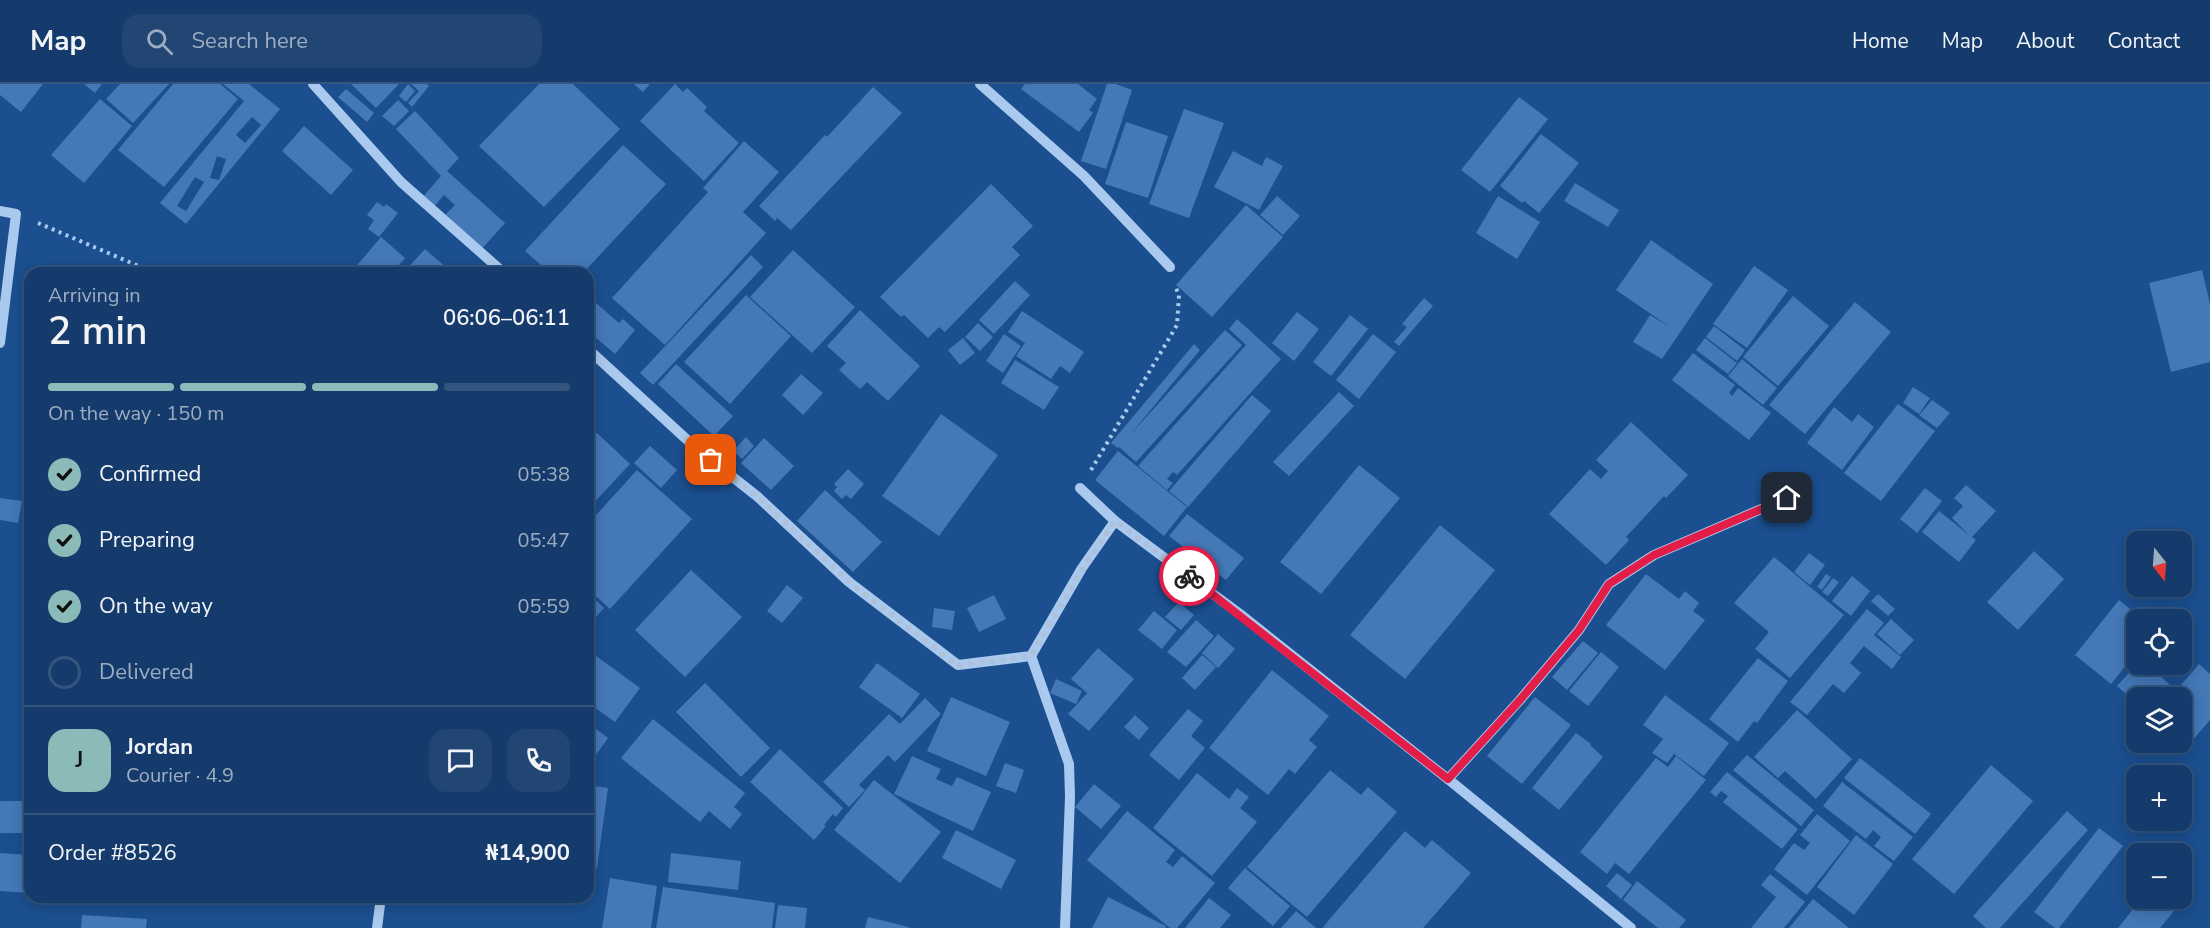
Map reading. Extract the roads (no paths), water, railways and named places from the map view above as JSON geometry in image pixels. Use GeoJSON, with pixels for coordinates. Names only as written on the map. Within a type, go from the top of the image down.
{"type":"FeatureCollection","features":[{"type":"Feature","properties":{"kind":"street"},"geometry":{"type":"LineString","coordinates":[[313,84],[401,182],[497,267]]}},
{"type":"Feature","properties":{"kind":"street"},"geometry":{"type":"LineString","coordinates":[[980,84],[1084,176],[1170,267]]}},
{"type":"Feature","properties":{"kind":"street"},"geometry":{"type":"LineString","coordinates":[[0,211],[16,214],[0,343]]}},
{"type":"Feature","properties":{"kind":"street"},"geometry":{"type":"LineString","coordinates":[[594,354],[696,448],[758,497],[849,582],[958,666],[1031,656]]}},
{"type":"Feature","properties":{"kind":"street"},"geometry":{"type":"LineString","coordinates":[[1080,488],[1115,521],[1240,614],[1631,928]]}},
{"type":"Feature","properties":{"kind":"street"},"geometry":{"type":"LineString","coordinates":[[1448,779],[1520,700],[1579,630],[1609,584],[1654,555],[1787,498]]}},
{"type":"Feature","properties":{"kind":"street"},"geometry":{"type":"LineString","coordinates":[[1065,928],[1070,797],[1069,764],[1031,656],[1083,568],[1115,521]]}},
{"type":"Feature","properties":{"kind":"street"},"geometry":{"type":"LineString","coordinates":[[377,928],[380,903]]}}]}
